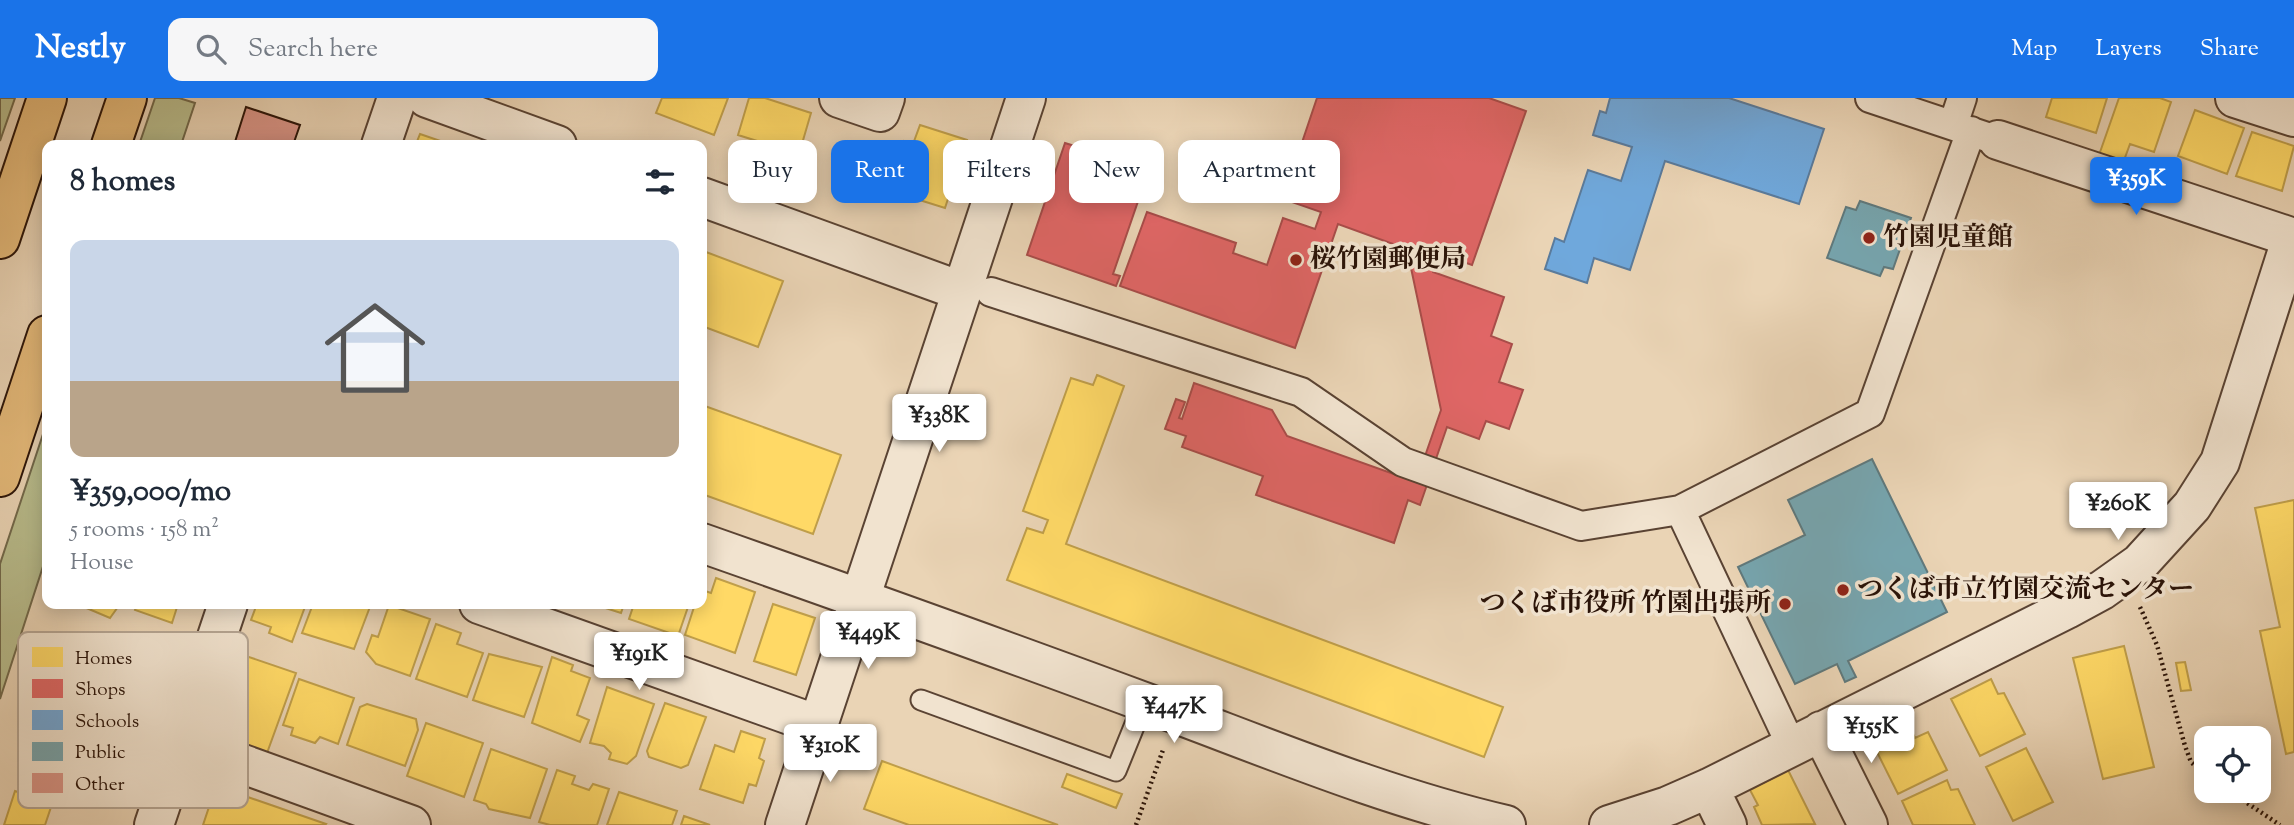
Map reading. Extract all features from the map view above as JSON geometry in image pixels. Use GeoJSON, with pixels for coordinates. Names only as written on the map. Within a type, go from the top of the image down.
{"type":"FeatureCollection","features":[{"type":"Feature","properties":{"kind":"main road"},"geometry":{"type":"LineString","coordinates":[[0,239],[47,98]]}},
{"type":"Feature","properties":{"kind":"main road"},"geometry":{"type":"LineString","coordinates":[[113,140],[127,98]]}},
{"type":"Feature","properties":{"kind":"main road"},"geometry":{"type":"LineString","coordinates":[[0,477],[42,350]]}},
{"type":"Feature","properties":{"kind":"street"},"geometry":{"type":"LineString","coordinates":[[383,140],[397,98]]}},
{"type":"Feature","properties":{"kind":"street"},"geometry":{"type":"LineString","coordinates":[[426,98],[543,140]]}},
{"type":"Feature","properties":{"kind":"street"},"geometry":{"type":"LineString","coordinates":[[839,98],[880,112],[885,98]]}},
{"type":"Feature","properties":{"kind":"street"},"geometry":{"type":"LineString","coordinates":[[785,825],[862,597],[976,292],[1026,98]]}},
{"type":"Feature","properties":{"kind":"street"},"geometry":{"type":"LineString","coordinates":[[1609,825],[1668,806],[1709,788],[2067,609],[2120,578],[2140,563],[2178,522],[2220,462],[2293,238],[1870,98]]}},
{"type":"Feature","properties":{"kind":"street"},"geometry":{"type":"LineString","coordinates":[[707,200],[976,292],[1301,392],[1403,462],[1581,526],[1680,510],[1870,413],[1974,132],[1962,98]]}},
{"type":"Feature","properties":{"kind":"street"},"geometry":{"type":"LineString","coordinates":[[2235,98],[2294,117]]}},
{"type":"Feature","properties":{"kind":"street"},"geometry":{"type":"LineString","coordinates":[[1680,510],[1806,738],[1868,825]]}},
{"type":"Feature","properties":{"kind":"street"},"geometry":{"type":"LineString","coordinates":[[707,545],[862,597],[1362,783],[1455,813],[1506,825]]}},
{"type":"Feature","properties":{"kind":"street"},"geometry":{"type":"LineString","coordinates":[[219,632],[226,609]]}},
{"type":"Feature","properties":{"kind":"street"},"geometry":{"type":"LineString","coordinates":[[493,609],[818,725]]}},
{"type":"Feature","properties":{"kind":"street"},"geometry":{"type":"LineString","coordinates":[[248,766],[411,825]]}},
{"type":"Feature","properties":{"kind":"street"},"geometry":{"type":"LineString","coordinates":[[1709,788],[1727,825]]}},
{"type":"Feature","properties":{"kind":"street"},"geometry":{"type":"LineString","coordinates":[[154,825],[160,808]]}},
{"type":"Feature","properties":{"kind":"lane"},"geometry":{"type":"LineString","coordinates":[[921,700],[1116,771],[1160,708]]}},
{"type":"Feature","properties":{"kind":"path"},"geometry":{"type":"LineString","coordinates":[[2120,578],[2147,616],[2185,746],[2194,765]]}},
{"type":"Feature","properties":{"kind":"path"},"geometry":{"type":"LineString","coordinates":[[1136,825],[1160,708]]}},
{"type":"Feature","properties":{"kind":"path"},"geometry":{"type":"LineString","coordinates":[[2247,803],[2280,825]]}},
{"type":"Feature","properties":{"kind":"green space"},"geometry":{"type":"Polygon","coordinates":[[[0,98],[15,98],[0,141],[0,98]]]}},
{"type":"Feature","properties":{"kind":"green space"},"geometry":{"type":"Polygon","coordinates":[[[155,98],[179,98],[195,103],[183,140],[141,140],[155,98]]]}},
{"type":"Feature","properties":{"kind":"green space"},"geometry":{"type":"Polygon","coordinates":[[[42,437],[42,569],[22,632],[18,632],[18,643],[0,699],[0,564],[42,437]]]}},
{"type":"Feature","properties":{"kind":"building: Homes"},"geometry":{"type":"Polygon","coordinates":[[[662,98],[728,98],[714,135],[656,113],[662,98]]]}},
{"type":"Feature","properties":{"kind":"building: Homes"},"geometry":{"type":"Polygon","coordinates":[[[749,98],[765,98],[811,113],[803,140],[754,140],[738,135],[749,98]]]}},
{"type":"Feature","properties":{"kind":"building: Homes"},"geometry":{"type":"Polygon","coordinates":[[[2052,98],[2107,98],[2096,133],[2046,117],[2052,98]]]}},
{"type":"Feature","properties":{"kind":"building: Homes"},"geometry":{"type":"Polygon","coordinates":[[[2119,98],[2160,98],[2171,102],[2154,152],[2130,144],[2123,163],[2099,155],[2119,98]]]}},
{"type":"Feature","properties":{"kind":"building: Homes"},"geometry":{"type":"Polygon","coordinates":[[[2195,110],[2244,128],[2227,174],[2178,156],[2195,110]]]}},
{"type":"Feature","properties":{"kind":"building: Homes"},"geometry":{"type":"Polygon","coordinates":[[[920,125],[967,140],[943,140],[945,208],[929,203],[929,140],[914,140],[920,125]]]}},
{"type":"Feature","properties":{"kind":"building: Homes"},"geometry":{"type":"Polygon","coordinates":[[[2252,132],[2294,146],[2282,191],[2236,176],[2252,132]]]}},
{"type":"Feature","properties":{"kind":"building: Homes"},"geometry":{"type":"Polygon","coordinates":[[[420,134],[437,140],[418,140],[420,134]]]}},
{"type":"Feature","properties":{"kind":"building: Homes"},"geometry":{"type":"Polygon","coordinates":[[[707,252],[783,281],[758,347],[707,328],[707,252]]]}},
{"type":"Feature","properties":{"kind":"building: Homes"},"geometry":{"type":"Polygon","coordinates":[[[1097,375],[1124,386],[1066,544],[1503,707],[1484,757],[1007,580],[1027,528],[1043,533],[1048,520],[1023,511],[1071,378],[1093,385],[1097,375]]]}},
{"type":"Feature","properties":{"kind":"building: Homes"},"geometry":{"type":"Polygon","coordinates":[[[707,407],[841,455],[813,534],[707,496],[707,407]]]}},
{"type":"Feature","properties":{"kind":"building: Homes"},"geometry":{"type":"Polygon","coordinates":[[[2294,500],[2294,752],[2286,754],[2260,631],[2280,627],[2255,508],[2294,500]]]}},
{"type":"Feature","properties":{"kind":"building: Homes"},"geometry":{"type":"Polygon","coordinates":[[[716,578],[755,592],[735,653],[685,635],[693,609],[707,609],[707,592],[711,593],[716,578]]]}},
{"type":"Feature","properties":{"kind":"building: Homes"},"geometry":{"type":"Polygon","coordinates":[[[773,604],[815,618],[796,675],[754,661],[773,604]]]}},
{"type":"Feature","properties":{"kind":"building: Homes"},"geometry":{"type":"Polygon","coordinates":[[[89,609],[116,609],[110,618],[89,609]]]}},
{"type":"Feature","properties":{"kind":"building: Homes"},"geometry":{"type":"Polygon","coordinates":[[[135,609],[176,609],[172,623],[135,609]]]}},
{"type":"Feature","properties":{"kind":"building: Homes"},"geometry":{"type":"Polygon","coordinates":[[[255,609],[304,609],[292,642],[269,633],[271,627],[251,620],[255,609]]]}},
{"type":"Feature","properties":{"kind":"building: Homes"},"geometry":{"type":"Polygon","coordinates":[[[311,609],[369,609],[354,649],[302,633],[311,609]]]}},
{"type":"Feature","properties":{"kind":"building: Homes"},"geometry":{"type":"Polygon","coordinates":[[[388,609],[401,609],[430,619],[410,676],[376,664],[366,652],[372,635],[378,637],[388,609]]]}},
{"type":"Feature","properties":{"kind":"building: Homes"},"geometry":{"type":"Polygon","coordinates":[[[632,609],[687,609],[678,636],[629,619],[632,609]]]}},
{"type":"Feature","properties":{"kind":"building: Homes"},"geometry":{"type":"Polygon","coordinates":[[[436,624],[461,633],[457,644],[483,653],[467,697],[416,679],[436,624]]]}},
{"type":"Feature","properties":{"kind":"building: Homes"},"geometry":{"type":"Polygon","coordinates":[[[2124,646],[2154,767],[2103,779],[2073,658],[2124,646]]]}},
{"type":"Feature","properties":{"kind":"building: Homes"},"geometry":{"type":"Polygon","coordinates":[[[489,654],[542,667],[524,717],[473,700],[489,654]]]}},
{"type":"Feature","properties":{"kind":"building: Homes"},"geometry":{"type":"Polygon","coordinates":[[[248,657],[296,673],[267,753],[248,747],[248,657]]]}},
{"type":"Feature","properties":{"kind":"building: Homes"},"geometry":{"type":"Polygon","coordinates":[[[552,657],[573,665],[571,671],[590,678],[577,715],[589,720],[580,742],[532,723],[552,657]]]}},
{"type":"Feature","properties":{"kind":"building: Homes"},"geometry":{"type":"Polygon","coordinates":[[[2185,662],[2191,690],[2181,691],[2176,663],[2185,662]]]}},
{"type":"Feature","properties":{"kind":"building: Homes"},"geometry":{"type":"Polygon","coordinates":[[[299,679],[354,698],[338,744],[320,737],[315,743],[291,735],[293,728],[283,725],[299,679]]]}},
{"type":"Feature","properties":{"kind":"building: Homes"},"geometry":{"type":"Polygon","coordinates":[[[1991,679],[1998,694],[2004,693],[2025,734],[1980,756],[1951,699],[1991,679]]]}},
{"type":"Feature","properties":{"kind":"building: Homes"},"geometry":{"type":"Polygon","coordinates":[[[607,687],[654,704],[636,756],[627,764],[609,759],[611,753],[604,746],[590,743],[607,687]]]}},
{"type":"Feature","properties":{"kind":"building: Homes"},"geometry":{"type":"Polygon","coordinates":[[[665,703],[706,717],[688,765],[681,768],[649,757],[647,751],[665,703]]]}},
{"type":"Feature","properties":{"kind":"building: Homes"},"geometry":{"type":"Polygon","coordinates":[[[367,704],[416,719],[418,730],[405,766],[347,745],[360,707],[367,704]]]}},
{"type":"Feature","properties":{"kind":"building: Homes"},"geometry":{"type":"Polygon","coordinates":[[[1904,715],[1915,738],[1928,732],[1947,770],[1898,794],[1871,740],[1896,728],[1892,721],[1904,715]]]}},
{"type":"Feature","properties":{"kind":"building: Homes"},"geometry":{"type":"Polygon","coordinates":[[[426,723],[483,743],[464,797],[407,776],[426,723]]]}},
{"type":"Feature","properties":{"kind":"building: Homes"},"geometry":{"type":"Polygon","coordinates":[[[741,731],[765,739],[759,758],[764,761],[756,786],[749,784],[743,803],[700,789],[715,745],[734,752],[741,731]]]}},
{"type":"Feature","properties":{"kind":"building: Homes"},"geometry":{"type":"Polygon","coordinates":[[[2026,748],[2053,802],[2013,821],[1986,767],[2026,748]]]}},
{"type":"Feature","properties":{"kind":"building: Homes"},"geometry":{"type":"Polygon","coordinates":[[[491,749],[547,769],[530,818],[489,809],[486,804],[474,800],[491,749]]]}},
{"type":"Feature","properties":{"kind":"building: Homes"},"geometry":{"type":"Polygon","coordinates":[[[882,761],[1058,825],[909,825],[864,809],[882,761]]]}},
{"type":"Feature","properties":{"kind":"building: Homes"},"geometry":{"type":"Polygon","coordinates":[[[557,770],[575,776],[572,784],[589,790],[593,784],[609,789],[597,825],[550,825],[539,822],[557,770]]]}},
{"type":"Feature","properties":{"kind":"building: Homes"},"geometry":{"type":"Polygon","coordinates":[[[1788,770],[1815,824],[1762,825],[1754,807],[1758,805],[1750,790],[1788,770]]]}},
{"type":"Feature","properties":{"kind":"building: Homes"},"geometry":{"type":"Polygon","coordinates":[[[1067,774],[1122,794],[1116,808],[1062,787],[1067,774]]]}},
{"type":"Feature","properties":{"kind":"building: Homes"},"geometry":{"type":"Polygon","coordinates":[[[1947,780],[1951,790],[1958,789],[1975,825],[1913,825],[1902,801],[1947,780]]]}},
{"type":"Feature","properties":{"kind":"building: Homes"},"geometry":{"type":"Polygon","coordinates":[[[15,791],[18,792],[18,808],[51,808],[45,825],[4,825],[15,791]]]}},
{"type":"Feature","properties":{"kind":"building: Homes"},"geometry":{"type":"Polygon","coordinates":[[[619,792],[677,811],[672,825],[607,825],[619,792]]]}},
{"type":"Feature","properties":{"kind":"building: Homes"},"geometry":{"type":"Polygon","coordinates":[[[248,797],[326,824],[325,825],[203,825],[209,808],[248,808],[248,797]]]}},
{"type":"Feature","properties":{"kind":"building: Homes"},"geometry":{"type":"Polygon","coordinates":[[[684,816],[710,825],[681,825],[684,816]]]}},
{"type":"Feature","properties":{"kind":"building: Shops"},"geometry":{"type":"Polygon","coordinates":[[[1317,98],[1489,98],[1526,111],[1472,265],[1432,251],[1430,256],[1433,272],[1504,297],[1491,336],[1512,344],[1499,382],[1523,390],[1509,429],[1486,421],[1479,439],[1447,427],[1420,505],[1408,500],[1394,543],[1256,495],[1263,476],[1182,447],[1186,436],[1165,429],[1176,399],[1185,402],[1179,418],[1182,419],[1194,383],[1272,410],[1287,436],[1416,482],[1441,410],[1407,249],[1338,224],[1295,348],[1120,286],[1147,212],[1236,243],[1233,253],[1267,265],[1283,218],[1315,229],[1321,212],[1295,203],[1340,203],[1340,140],[1303,140],[1317,98]]]}},
{"type":"Feature","properties":{"kind":"building: Shops"},"geometry":{"type":"Polygon","coordinates":[[[1065,143],[1069,144],[1069,203],[1137,203],[1113,274],[1120,276],[1116,286],[1027,255],[1045,203],[1055,203],[1055,172],[1065,143]]]}},
{"type":"Feature","properties":{"kind":"building: Schools"},"geometry":{"type":"Polygon","coordinates":[[[1610,98],[1729,98],[1824,129],[1799,204],[1665,161],[1630,270],[1594,258],[1587,283],[1545,269],[1555,238],[1564,242],[1588,170],[1621,181],[1632,147],[1593,135],[1600,111],[1606,113],[1610,98]]]}},
{"type":"Feature","properties":{"kind":"building: Public","name":"竹園児童館"},"geometry":{"type":"Polygon","coordinates":[[[1860,201],[1911,218],[1893,269],[1884,267],[1880,276],[1827,258],[1846,207],[1856,210],[1860,201]]]}},
{"type":"Feature","properties":{"kind":"building: Public","name":"つくば市立竹園交流センター"},"geometry":{"type":"Polygon","coordinates":[[[1872,459],[1947,612],[1848,661],[1856,677],[1845,682],[1837,664],[1795,684],[1738,567],[1805,535],[1788,500],[1872,459]]]}},
{"type":"Feature","properties":{"kind":"building: Other"},"geometry":{"type":"Polygon","coordinates":[[[246,107],[300,125],[295,140],[236,140],[246,107]]]}},
{"type":"Feature","properties":{"kind":"place","name":"竹園児童館"},"geometry":{"type":"Point","coordinates":[1869,238]}},
{"type":"Feature","properties":{"kind":"place","name":"桜竹園郵便局"},"geometry":{"type":"Point","coordinates":[1296,260]}},
{"type":"Feature","properties":{"kind":"place","name":"つくば市立竹園交流センター"},"geometry":{"type":"Point","coordinates":[1843,590]}},
{"type":"Feature","properties":{"kind":"place","name":"つくば市役所 竹園出張所"},"geometry":{"type":"Point","coordinates":[1785,604]}}]}
